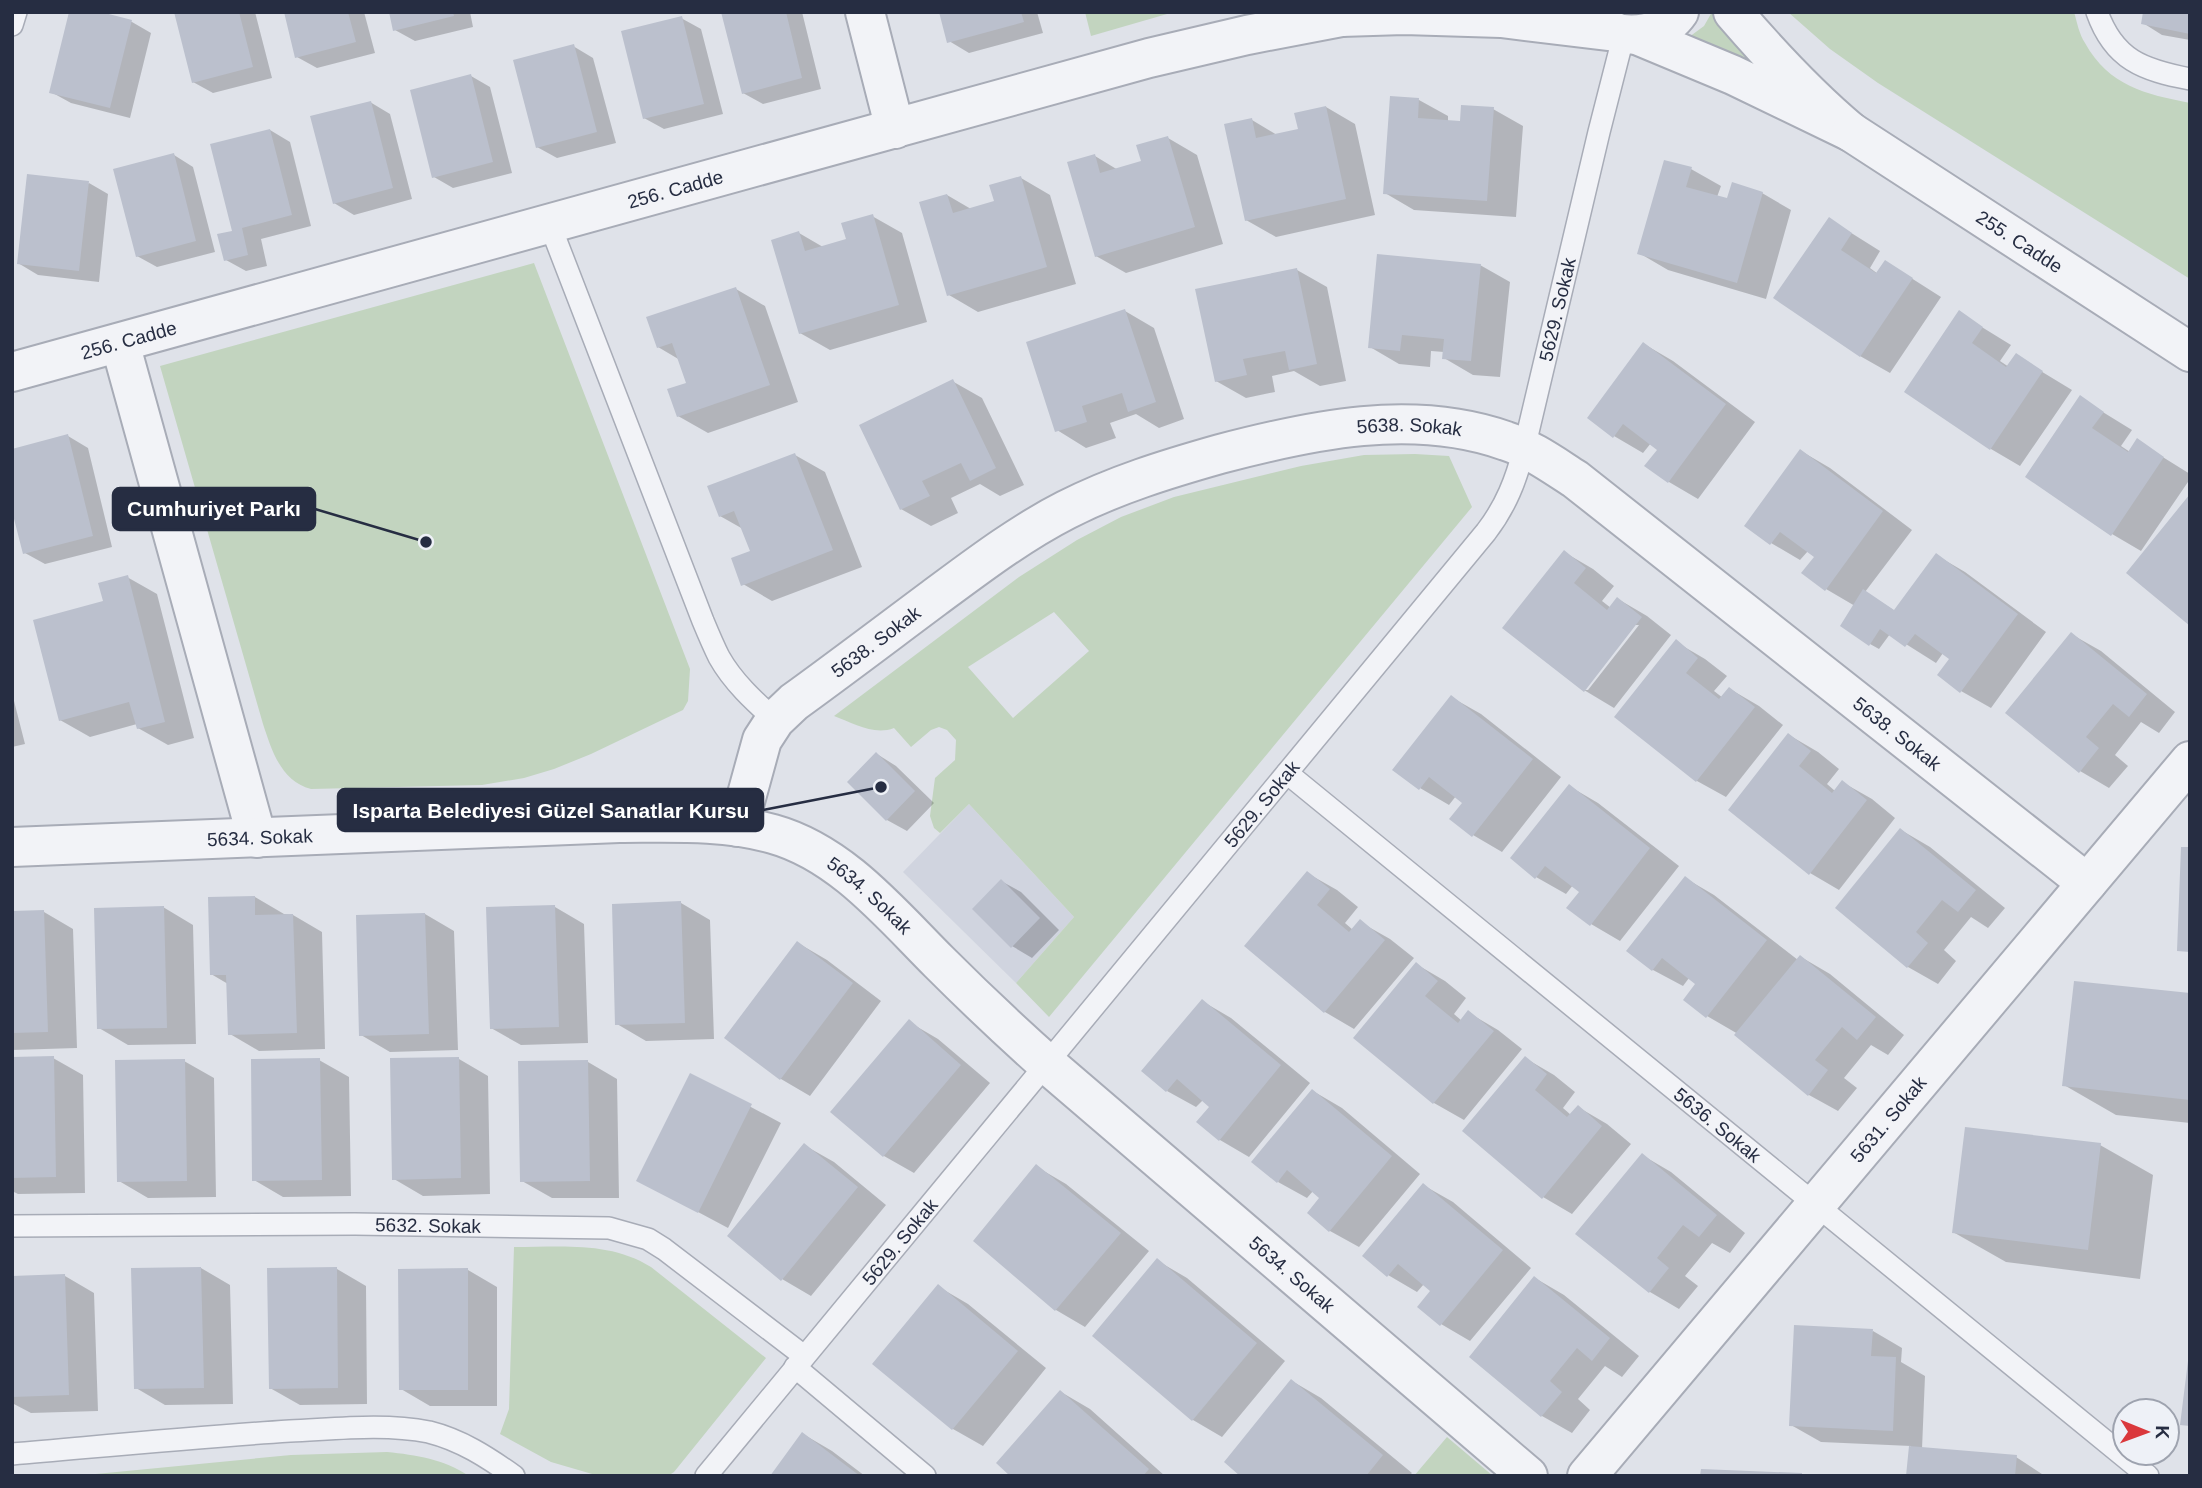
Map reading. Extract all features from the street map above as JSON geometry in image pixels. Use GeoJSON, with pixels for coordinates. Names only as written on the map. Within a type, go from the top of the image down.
{"type":"FeatureCollection","features":[{"type":"Feature","properties":{"kind":"street"},"geometry":{"type":"LineString","coordinates":[[865,12],[895,129]]}},
{"type":"Feature","properties":{"kind":"street"},"geometry":{"type":"LineString","coordinates":[[1616,28],[1644,34],[1662,28],[1679,12]]}},
{"type":"Feature","properties":{"kind":"street","name":"255. Cadde"},"geometry":{"type":"LineString","coordinates":[[1733,12],[1822,108],[1851,132],[2190,352]]}},
{"type":"Feature","properties":{"kind":"street","name":"256. Cadde"},"geometry":{"type":"LineString","coordinates":[[12,372],[1149,58],[1247,35],[1351,15],[1501,18],[1616,28]]}},
{"type":"Feature","properties":{"kind":"street","name":"255. Cadde"},"geometry":{"type":"LineString","coordinates":[[1616,28],[1734,75],[1851,132]]}},
{"type":"Feature","properties":{"kind":"street"},"geometry":{"type":"LineString","coordinates":[[120,343],[257,838]]}},
{"type":"Feature","properties":{"kind":"street","name":"5638. Sokak"},"geometry":{"type":"LineString","coordinates":[[738,827],[762,740],[775,720],[794,702],[974,568],[1065,510],[1155,473],[1258,444],[1321,431],[1369,425],[1422,425],[1467,430],[1506,441],[1543,458],[2087,883]]}},
{"type":"Feature","properties":{"kind":"street","name":"5631. Sokak"},"geometry":{"type":"LineString","coordinates":[[1587,1476],[2190,761]]}},
{"type":"Feature","properties":{"kind":"street","name":"5634. Sokak"},"geometry":{"type":"LineString","coordinates":[[12,847],[687,822],[773,834],[806,847],[833,863],[870,894],[1046,1064],[1528,1476]]}},
{"type":"Feature","properties":{"kind":"lane"},"geometry":{"type":"LineString","coordinates":[[12,25],[16,12]]}},
{"type":"Feature","properties":{"kind":"lane"},"geometry":{"type":"LineString","coordinates":[[2097,12],[2104,31],[2119,52],[2137,65],[2190,79]]}},
{"type":"Feature","properties":{"kind":"lane","name":"5629. Sokak"},"geometry":{"type":"LineString","coordinates":[[706,1476],[1502,510],[1524,449],[1599,132],[1616,28]]}},
{"type":"Feature","properties":{"kind":"lane"},"geometry":{"type":"LineString","coordinates":[[550,225],[703,621],[719,656],[732,676],[775,720]]}},
{"type":"Feature","properties":{"kind":"lane","name":"5636. Sokak"},"geometry":{"type":"LineString","coordinates":[[1287,773],[2148,1476]]}},
{"type":"Feature","properties":{"kind":"lane","name":"5632. Sokak"},"geometry":{"type":"LineString","coordinates":[[12,1226],[355,1224],[610,1228],[648,1239],[663,1249],[800,1362],[925,1476]]}},
{"type":"Feature","properties":{"kind":"lane"},"geometry":{"type":"LineString","coordinates":[[12,1454],[260,1433],[402,1429],[449,1438],[485,1456],[514,1476]]}},
{"type":"Feature","properties":{"kind":"shaded area"},"geometry":{"type":"Polygon","coordinates":[[[969,804],[1074,917],[1016,983],[903,872],[969,804]]]}},
{"type":"Feature","properties":{"kind":"green space"},"geometry":{"type":"Polygon","coordinates":[[[1085,12],[1174,12],[1091,36],[1085,12]]]}},
{"type":"Feature","properties":{"kind":"green space"},"geometry":{"type":"Polygon","coordinates":[[[1712,12],[1715,12],[1793,93],[1685,40],[1704,26],[1712,12]]]}},
{"type":"Feature","properties":{"kind":"green space"},"geometry":{"type":"Polygon","coordinates":[[[1788,12],[2074,12],[2085,43],[2095,58],[2117,79],[2158,96],[2190,103],[2190,279],[1878,83],[1830,49],[1788,12]]]}},
{"type":"Feature","properties":{"kind":"green space"},"geometry":{"type":"Polygon","coordinates":[[[534,263],[690,669],[688,701],[683,710],[591,754],[524,778],[482,785],[311,789],[301,785],[279,764],[266,734],[160,366],[534,263]]]}},
{"type":"Feature","properties":{"kind":"green space"},"geometry":{"type":"Polygon","coordinates":[[[1364,455],[1449,456],[1472,507],[1049,1017],[1016,983],[1074,917],[969,804],[940,833],[934,828],[930,816],[935,778],[955,760],[956,740],[947,730],[939,727],[931,730],[911,747],[894,728],[871,730],[834,716],[1019,577],[1077,540],[1121,517],[1174,497],[1301,466],[1364,455]],[[1054,612],[968,667],[1013,718],[1089,651],[1054,612]]]}},
{"type":"Feature","properties":{"kind":"green space"},"geometry":{"type":"Polygon","coordinates":[[[514,1247],[585,1247],[619,1253],[635,1259],[651,1267],[766,1358],[674,1472],[668,1476],[599,1476],[551,1462],[500,1434],[509,1409],[514,1247]]]}},
{"type":"Feature","properties":{"kind":"green space"},"geometry":{"type":"Polygon","coordinates":[[[1447,1437],[1493,1476],[1414,1476],[1447,1437]]]}},
{"type":"Feature","properties":{"kind":"green space"},"geometry":{"type":"Polygon","coordinates":[[[387,1452],[440,1462],[469,1476],[75,1476],[291,1455],[387,1452]]]}},
{"type":"Feature","properties":{"kind":"building"},"geometry":{"type":"Polygon","coordinates":[[[69,12],[101,12],[132,20],[110,108],[49,93],[69,12]]]}},
{"type":"Feature","properties":{"kind":"building"},"geometry":{"type":"Polygon","coordinates":[[[174,12],[239,12],[253,67],[192,83],[174,12]]]}},
{"type":"Feature","properties":{"kind":"building"},"geometry":{"type":"Polygon","coordinates":[[[284,12],[348,12],[356,42],[295,58],[284,12]]]}},
{"type":"Feature","properties":{"kind":"building"},"geometry":{"type":"Polygon","coordinates":[[[389,12],[453,12],[454,16],[393,31],[389,12]]]}},
{"type":"Feature","properties":{"kind":"building"},"geometry":{"type":"Polygon","coordinates":[[[721,12],[786,12],[802,78],[742,94],[721,12]]]}},
{"type":"Feature","properties":{"kind":"building"},"geometry":{"type":"Polygon","coordinates":[[[939,12],[1021,12],[1024,22],[947,43],[939,12]]]}},
{"type":"Feature","properties":{"kind":"building"},"geometry":{"type":"Polygon","coordinates":[[[2143,12],[2190,12],[2190,34],[2141,24],[2143,12]]]}},
{"type":"Feature","properties":{"kind":"building"},"geometry":{"type":"Polygon","coordinates":[[[682,16],[704,104],[643,119],[621,31],[682,16]]]}},
{"type":"Feature","properties":{"kind":"building"},"geometry":{"type":"Polygon","coordinates":[[[574,44],[597,132],[536,148],[513,60],[574,44]]]}},
{"type":"Feature","properties":{"kind":"building"},"geometry":{"type":"Polygon","coordinates":[[[471,74],[493,162],[432,178],[410,90],[471,74]]]}},
{"type":"Feature","properties":{"kind":"building"},"geometry":{"type":"Polygon","coordinates":[[[1390,96],[1419,98],[1418,118],[1460,121],[1461,105],[1494,107],[1487,201],[1383,194],[1390,96]]]}},
{"type":"Feature","properties":{"kind":"building"},"geometry":{"type":"Polygon","coordinates":[[[371,101],[393,188],[333,204],[310,116],[371,101]]]}},
{"type":"Feature","properties":{"kind":"building"},"geometry":{"type":"Polygon","coordinates":[[[1326,106],[1346,199],[1245,221],[1224,124],[1252,118],[1256,138],[1298,129],[1294,113],[1326,106]]]}},
{"type":"Feature","properties":{"kind":"building"},"geometry":{"type":"Polygon","coordinates":[[[270,129],[292,215],[242,228],[248,255],[224,261],[217,234],[232,231],[210,144],[270,129]]]}},
{"type":"Feature","properties":{"kind":"building"},"geometry":{"type":"Polygon","coordinates":[[[1168,136],[1195,227],[1095,257],[1067,162],[1095,154],[1100,173],[1141,161],[1136,145],[1168,136]]]}},
{"type":"Feature","properties":{"kind":"building"},"geometry":{"type":"Polygon","coordinates":[[[174,153],[196,241],[136,257],[113,169],[174,153]]]}},
{"type":"Feature","properties":{"kind":"building"},"geometry":{"type":"Polygon","coordinates":[[[1664,160],[1692,167],[1686,187],[1727,198],[1732,182],[1763,192],[1737,283],[1637,254],[1664,160]]]}},
{"type":"Feature","properties":{"kind":"building"},"geometry":{"type":"Polygon","coordinates":[[[27,174],[89,181],[79,271],[17,264],[27,174]]]}},
{"type":"Feature","properties":{"kind":"building"},"geometry":{"type":"Polygon","coordinates":[[[1021,176],[1047,267],[947,296],[919,202],[947,194],[953,213],[994,201],[989,185],[1021,176]]]}},
{"type":"Feature","properties":{"kind":"building"},"geometry":{"type":"Polygon","coordinates":[[[873,214],[899,305],[799,334],[771,240],[799,231],[805,251],[846,239],[841,223],[873,214]]]}},
{"type":"Feature","properties":{"kind":"building"},"geometry":{"type":"Polygon","coordinates":[[[1829,217],[1852,233],[1841,250],[1876,273],[1885,260],[1913,278],[1860,357],[1773,298],[1829,217]]]}},
{"type":"Feature","properties":{"kind":"building"},"geometry":{"type":"Polygon","coordinates":[[[1377,254],[1481,264],[1471,361],[1442,359],[1444,339],[1402,335],[1400,351],[1368,348],[1377,254]]]}},
{"type":"Feature","properties":{"kind":"building"},"geometry":{"type":"Polygon","coordinates":[[[1297,268],[1317,364],[1289,370],[1285,351],[1243,359],[1247,375],[1215,382],[1195,289],[1297,268]]]}},
{"type":"Feature","properties":{"kind":"building"},"geometry":{"type":"Polygon","coordinates":[[[736,287],[770,385],[677,417],[667,389],[686,383],[672,343],[657,348],[646,317],[736,287]]]}},
{"type":"Feature","properties":{"kind":"building"},"geometry":{"type":"Polygon","coordinates":[[[1125,309],[1156,402],[1128,412],[1122,393],[1082,406],[1087,422],[1055,432],[1026,342],[1125,309]]]}},
{"type":"Feature","properties":{"kind":"building"},"geometry":{"type":"Polygon","coordinates":[[[1959,310],[1983,327],[1972,343],[2006,367],[2016,353],[2043,371],[1990,450],[1904,392],[1959,310]]]}},
{"type":"Feature","properties":{"kind":"building"},"geometry":{"type":"Polygon","coordinates":[[[1643,342],[1726,404],[1668,483],[1644,466],[1657,450],[1623,424],[1613,438],[1587,418],[1643,342]]]}},
{"type":"Feature","properties":{"kind":"building"},"geometry":{"type":"Polygon","coordinates":[[[953,379],[996,468],[970,481],[961,463],[922,481],[930,496],[900,510],[859,425],[953,379]]]}},
{"type":"Feature","properties":{"kind":"building"},"geometry":{"type":"Polygon","coordinates":[[[2080,395],[2104,412],[2092,428],[2128,452],[2137,438],[2164,457],[2111,536],[2025,477],[2080,395]]]}},
{"type":"Feature","properties":{"kind":"building"},"geometry":{"type":"Polygon","coordinates":[[[68,434],[93,536],[23,554],[12,511],[12,449],[68,434]]]}},
{"type":"Feature","properties":{"kind":"building"},"geometry":{"type":"Polygon","coordinates":[[[1800,449],[1883,511],[1825,591],[1801,573],[1814,557],[1780,532],[1770,545],[1744,526],[1800,449]]]}},
{"type":"Feature","properties":{"kind":"building"},"geometry":{"type":"Polygon","coordinates":[[[795,453],[833,550],[741,586],[731,558],[750,551],[734,511],[719,517],[707,486],[795,453]]]}},
{"type":"Feature","properties":{"kind":"building"},"geometry":{"type":"Polygon","coordinates":[[[2190,494],[2190,626],[2126,573],[2190,494]]]}},
{"type":"Feature","properties":{"kind":"building"},"geometry":{"type":"Polygon","coordinates":[[[1564,550],[1586,568],[1574,583],[1607,610],[1617,597],[1642,617],[1584,692],[1502,628],[1564,550]]]}},
{"type":"Feature","properties":{"kind":"building"},"geometry":{"type":"Polygon","coordinates":[[[1936,553],[2018,614],[1960,693],[1937,675],[1949,659],[1915,634],[1905,647],[1880,629],[1869,646],[1840,626],[1863,589],[1894,610],[1936,553]]]}},
{"type":"Feature","properties":{"kind":"building"},"geometry":{"type":"Polygon","coordinates":[[[128,575],[165,722],[137,729],[129,702],[59,721],[33,620],[103,601],[98,583],[128,575]]]}},
{"type":"Feature","properties":{"kind":"building"},"geometry":{"type":"Polygon","coordinates":[[[2071,632],[2147,694],[2129,717],[2113,704],[2086,737],[2099,748],[2079,773],[2005,713],[2071,632]]]}},
{"type":"Feature","properties":{"kind":"building"},"geometry":{"type":"Polygon","coordinates":[[[1676,639],[1698,658],[1686,673],[1719,699],[1729,687],[1755,707],[1696,782],[1614,717],[1676,639]]]}},
{"type":"Feature","properties":{"kind":"building"},"geometry":{"type":"Polygon","coordinates":[[[1451,695],[1533,759],[1472,837],[1449,819],[1462,803],[1429,777],[1419,790],[1392,770],[1451,695]]]}},
{"type":"Feature","properties":{"kind":"building"},"geometry":{"type":"Polygon","coordinates":[[[1788,733],[1811,751],[1799,766],[1832,793],[1842,780],[1867,800],[1809,875],[1728,810],[1788,733]]]}},
{"type":"Feature","properties":{"kind":"building"},"geometry":{"type":"Polygon","coordinates":[[[876,752],[915,791],[886,821],[847,782],[876,752]]]}},
{"type":"Feature","properties":{"kind":"building"},"geometry":{"type":"Polygon","coordinates":[[[1569,784],[1650,848],[1590,926],[1566,908],[1579,892],[1545,866],[1535,879],[1510,858],[1569,784]]]}},
{"type":"Feature","properties":{"kind":"building"},"geometry":{"type":"Polygon","coordinates":[[[1900,828],[1976,890],[1958,912],[1942,900],[1916,932],[1928,943],[1907,968],[1835,908],[1900,828]]]}},
{"type":"Feature","properties":{"kind":"building"},"geometry":{"type":"Polygon","coordinates":[[[2181,847],[2190,847],[2190,952],[2177,951],[2181,847]]]}},
{"type":"Feature","properties":{"kind":"building"},"geometry":{"type":"Polygon","coordinates":[[[1307,871],[1330,889],[1317,905],[1349,932],[1360,919],[1385,940],[1324,1013],[1244,946],[1307,871]]]}},
{"type":"Feature","properties":{"kind":"building"},"geometry":{"type":"Polygon","coordinates":[[[1685,876],[1767,940],[1706,1018],[1683,1000],[1695,984],[1662,958],[1652,971],[1626,951],[1685,876]]]}},
{"type":"Feature","properties":{"kind":"building"},"geometry":{"type":"Polygon","coordinates":[[[1001,879],[1040,918],[1011,948],[972,909],[1001,879]]]}},
{"type":"Feature","properties":{"kind":"building"},"geometry":{"type":"Polygon","coordinates":[[[255,896],[255,915],[293,914],[297,1033],[228,1035],[226,975],[210,975],[208,897],[255,896]]]}},
{"type":"Feature","properties":{"kind":"building"},"geometry":{"type":"Polygon","coordinates":[[[681,901],[685,1023],[615,1025],[612,904],[681,901]]]}},
{"type":"Feature","properties":{"kind":"building"},"geometry":{"type":"Polygon","coordinates":[[[555,905],[559,1027],[490,1029],[486,907],[555,905]]]}},
{"type":"Feature","properties":{"kind":"building"},"geometry":{"type":"Polygon","coordinates":[[[164,906],[167,1028],[97,1029],[94,908],[164,906]]]}},
{"type":"Feature","properties":{"kind":"building"},"geometry":{"type":"Polygon","coordinates":[[[44,910],[48,1032],[12,1033],[12,911],[44,910]]]}},
{"type":"Feature","properties":{"kind":"building"},"geometry":{"type":"Polygon","coordinates":[[[425,913],[429,1034],[359,1036],[356,915],[425,913]]]}},
{"type":"Feature","properties":{"kind":"building"},"geometry":{"type":"Polygon","coordinates":[[[797,941],[853,983],[780,1080],[724,1038],[797,941]]]}},
{"type":"Feature","properties":{"kind":"building"},"geometry":{"type":"Polygon","coordinates":[[[1800,955],[1876,1017],[1857,1040],[1842,1027],[1815,1060],[1828,1070],[1808,1096],[1734,1035],[1800,955]]]}},
{"type":"Feature","properties":{"kind":"building"},"geometry":{"type":"Polygon","coordinates":[[[1416,962],[1438,981],[1425,996],[1458,1023],[1468,1010],[1494,1031],[1433,1104],[1353,1038],[1416,962]]]}},
{"type":"Feature","properties":{"kind":"building"},"geometry":{"type":"Polygon","coordinates":[[[2074,981],[2190,993],[2190,1100],[2062,1086],[2074,981]]]}},
{"type":"Feature","properties":{"kind":"building"},"geometry":{"type":"Polygon","coordinates":[[[1202,999],[1281,1065],[1219,1141],[1196,1122],[1209,1107],[1177,1079],[1166,1092],[1141,1071],[1202,999]]]}},
{"type":"Feature","properties":{"kind":"building"},"geometry":{"type":"Polygon","coordinates":[[[909,1019],[961,1065],[883,1157],[830,1112],[909,1019]]]}},
{"type":"Feature","properties":{"kind":"building"},"geometry":{"type":"Polygon","coordinates":[[[54,1056],[56,1177],[12,1178],[12,1057],[54,1056]]]}},
{"type":"Feature","properties":{"kind":"building"},"geometry":{"type":"Polygon","coordinates":[[[1525,1056],[1547,1074],[1535,1090],[1567,1117],[1578,1105],[1602,1126],[1542,1199],[1462,1131],[1525,1056]]]}},
{"type":"Feature","properties":{"kind":"building"},"geometry":{"type":"Polygon","coordinates":[[[459,1057],[461,1178],[392,1180],[390,1058],[459,1057]]]}},
{"type":"Feature","properties":{"kind":"building"},"geometry":{"type":"Polygon","coordinates":[[[320,1058],[322,1180],[252,1181],[251,1059],[320,1058]]]}},
{"type":"Feature","properties":{"kind":"building"},"geometry":{"type":"Polygon","coordinates":[[[185,1059],[187,1181],[117,1182],[115,1060],[185,1059]]]}},
{"type":"Feature","properties":{"kind":"building"},"geometry":{"type":"Polygon","coordinates":[[[588,1060],[590,1181],[520,1182],[518,1061],[588,1060]]]}},
{"type":"Feature","properties":{"kind":"building"},"geometry":{"type":"Polygon","coordinates":[[[690,1073],[752,1104],[698,1213],[636,1181],[690,1073]]]}},
{"type":"Feature","properties":{"kind":"building"},"geometry":{"type":"Polygon","coordinates":[[[1312,1089],[1392,1156],[1329,1232],[1307,1213],[1319,1198],[1287,1170],[1277,1183],[1251,1162],[1312,1089]]]}},
{"type":"Feature","properties":{"kind":"building"},"geometry":{"type":"Polygon","coordinates":[[[1965,1127],[2101,1143],[2088,1250],[1952,1233],[1965,1127]]]}},
{"type":"Feature","properties":{"kind":"building"},"geometry":{"type":"Polygon","coordinates":[[[804,1143],[858,1187],[781,1281],[727,1236],[804,1143]]]}},
{"type":"Feature","properties":{"kind":"building"},"geometry":{"type":"Polygon","coordinates":[[[1642,1153],[1717,1215],[1699,1237],[1683,1225],[1657,1258],[1669,1268],[1649,1293],[1575,1234],[1642,1153]]]}},
{"type":"Feature","properties":{"kind":"building"},"geometry":{"type":"Polygon","coordinates":[[[1036,1164],[1121,1233],[1055,1311],[973,1241],[1036,1164]]]}},
{"type":"Feature","properties":{"kind":"building"},"geometry":{"type":"Polygon","coordinates":[[[1423,1183],[1503,1250],[1440,1326],[1417,1307],[1430,1291],[1398,1264],[1387,1277],[1362,1256],[1423,1183]]]}},
{"type":"Feature","properties":{"kind":"building"},"geometry":{"type":"Polygon","coordinates":[[[1157,1258],[1257,1343],[1192,1421],[1092,1336],[1157,1258]]]}},
{"type":"Feature","properties":{"kind":"building"},"geometry":{"type":"Polygon","coordinates":[[[201,1267],[204,1388],[134,1389],[131,1268],[201,1267]]]}},
{"type":"Feature","properties":{"kind":"building"},"geometry":{"type":"Polygon","coordinates":[[[337,1267],[338,1388],[269,1389],[267,1268],[337,1267]]]}},
{"type":"Feature","properties":{"kind":"building"},"geometry":{"type":"Polygon","coordinates":[[[468,1268],[468,1390],[399,1390],[398,1269],[468,1268]]]}},
{"type":"Feature","properties":{"kind":"building"},"geometry":{"type":"Polygon","coordinates":[[[65,1274],[69,1395],[12,1397],[12,1276],[65,1274]]]}},
{"type":"Feature","properties":{"kind":"building"},"geometry":{"type":"Polygon","coordinates":[[[1534,1276],[1610,1338],[1592,1361],[1577,1348],[1550,1381],[1562,1392],[1541,1417],[1469,1357],[1534,1276]]]}},
{"type":"Feature","properties":{"kind":"building"},"geometry":{"type":"Polygon","coordinates":[[[938,1284],[1018,1351],[952,1430],[872,1364],[938,1284]]]}},
{"type":"Feature","properties":{"kind":"building"},"geometry":{"type":"Polygon","coordinates":[[[1794,1325],[1873,1329],[1871,1356],[1896,1357],[1893,1431],[1789,1426],[1794,1325]]]}},
{"type":"Feature","properties":{"kind":"building"},"geometry":{"type":"Polygon","coordinates":[[[2190,1361],[2190,1426],[2181,1425],[2190,1361]]]}},
{"type":"Feature","properties":{"kind":"building"},"geometry":{"type":"Polygon","coordinates":[[[1291,1379],[1383,1455],[1366,1476],[1240,1476],[1224,1462],[1291,1379]]]}},
{"type":"Feature","properties":{"kind":"building"},"geometry":{"type":"Polygon","coordinates":[[[1060,1390],[1149,1469],[1143,1476],[1010,1476],[996,1463],[1060,1390]]]}},
{"type":"Feature","properties":{"kind":"building"},"geometry":{"type":"Polygon","coordinates":[[[802,1432],[860,1476],[770,1476],[802,1432]]]}},
{"type":"Feature","properties":{"kind":"building"},"geometry":{"type":"Polygon","coordinates":[[[1909,1446],[2017,1455],[2015,1476],[1906,1476],[1909,1446]]]}},
{"type":"Feature","properties":{"kind":"building"},"geometry":{"type":"Polygon","coordinates":[[[1701,1469],[1802,1473],[1802,1476],[1700,1476],[1701,1469]]]}},
{"type":"Feature","properties":{"kind":"place","name":"Cumhuriyet Parkı"},"geometry":{"type":"Point","coordinates":[426,542]}},
{"type":"Feature","properties":{"kind":"place","name":"Isparta Belediyesi Güzel Sanatlar Kursu"},"geometry":{"type":"Point","coordinates":[881,787]}}]}
